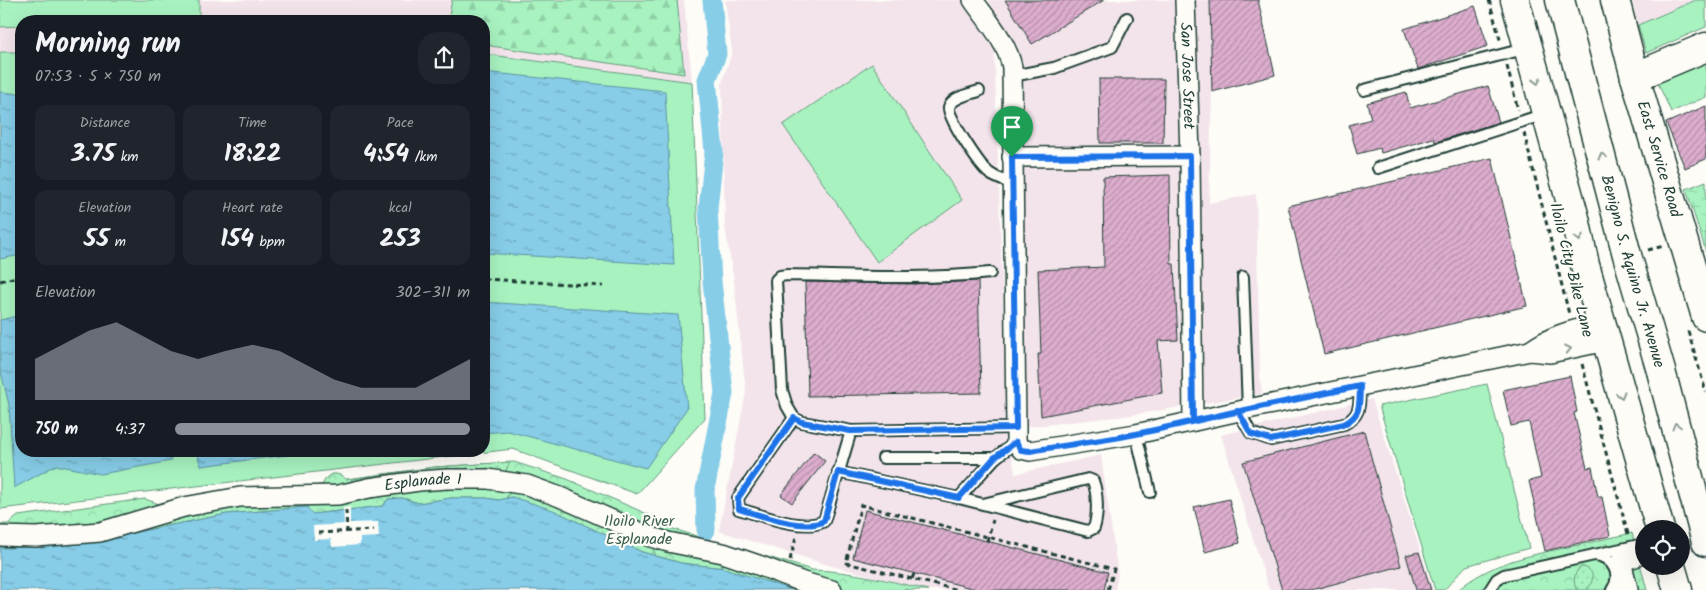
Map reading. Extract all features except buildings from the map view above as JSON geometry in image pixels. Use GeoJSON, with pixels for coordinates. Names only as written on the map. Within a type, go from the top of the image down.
{"type":"FeatureCollection","features":[{"type":"Feature","properties":{"kind":"main road"},"geometry":{"type":"LineString","coordinates":[[1515,0],[1516,51],[1533,118],[1604,332],[1657,520]]}},
{"type":"Feature","properties":{"kind":"main road","name":"Benigno S. Aquino Jr. Avenue"},"geometry":{"type":"LineString","coordinates":[[1560,0],[1628,255],[1704,525]]}},
{"type":"Feature","properties":{"kind":"main road","name":"East Service Road"},"geometry":{"type":"LineString","coordinates":[[1620,2],[1635,77],[1697,325]]}},
{"type":"Feature","properties":{"kind":"main road"},"geometry":{"type":"LineString","coordinates":[[1635,77],[1706,47]]}},
{"type":"Feature","properties":{"kind":"main road"},"geometry":{"type":"LineString","coordinates":[[1674,575],[1678,590]]}},
{"type":"Feature","properties":{"kind":"street"},"geometry":{"type":"LineString","coordinates":[[973,0],[1010,55],[1012,76],[1016,435],[1021,450],[1030,451],[1136,434],[1530,351],[1550,353],[1575,338],[1604,332]]}},
{"type":"Feature","properties":{"kind":"street","name":"San Jose Street"},"geometry":{"type":"LineString","coordinates":[[1185,0],[1190,156],[1193,421]]}},
{"type":"Feature","properties":{"kind":"street"},"geometry":{"type":"LineString","coordinates":[[1012,157],[1190,156]]}},
{"type":"Feature","properties":{"kind":"street","name":"Esplanade 1"},"geometry":{"type":"LineString","coordinates":[[0,536],[36,537],[100,532],[177,509],[240,497],[332,496],[419,481],[447,478],[488,478],[527,485],[560,497],[648,536],[723,553],[803,582],[832,590]]}},
{"type":"Feature","properties":{"kind":"street"},"geometry":{"type":"LineString","coordinates":[[1623,590],[1628,589],[1621,561],[1635,550]]}},
{"type":"Feature","properties":{"kind":"lane"},"geometry":{"type":"LineString","coordinates":[[1012,76],[1054,68],[1112,47],[1127,18]]}},
{"type":"Feature","properties":{"kind":"lane"},"geometry":{"type":"LineString","coordinates":[[1364,90],[1516,51]]}},
{"type":"Feature","properties":{"kind":"lane"},"geometry":{"type":"LineString","coordinates":[[979,91],[953,101],[949,107],[950,116],[977,159],[989,172],[1013,184]]}},
{"type":"Feature","properties":{"kind":"lane"},"geometry":{"type":"LineString","coordinates":[[1378,168],[1533,118]]}},
{"type":"Feature","properties":{"kind":"lane"},"geometry":{"type":"LineString","coordinates":[[990,273],[893,276],[787,274],[780,276],[776,280],[782,390],[787,406],[794,418],[802,422],[850,431],[1016,435]]}},
{"type":"Feature","properties":{"kind":"lane"},"geometry":{"type":"LineString","coordinates":[[1243,277],[1243,410],[1251,434],[1271,440],[1344,424],[1352,420],[1357,414],[1360,386]]}},
{"type":"Feature","properties":{"kind":"lane"},"geometry":{"type":"LineString","coordinates":[[794,418],[738,498],[739,509],[799,524],[818,524],[824,521],[850,431]]}},
{"type":"Feature","properties":{"kind":"lane"},"geometry":{"type":"LineString","coordinates":[[1136,434],[1150,492]]}},
{"type":"Feature","properties":{"kind":"lane"},"geometry":{"type":"LineString","coordinates":[[959,498],[1016,435]]}},
{"type":"Feature","properties":{"kind":"lane"},"geometry":{"type":"LineString","coordinates":[[883,458],[994,458]]}},
{"type":"Feature","properties":{"kind":"lane"},"geometry":{"type":"LineString","coordinates":[[838,472],[959,498],[1088,531],[1094,528],[1096,521],[1095,487],[1093,482],[1088,479],[983,504]]}},
{"type":"Feature","properties":{"kind":"lane"},"geometry":{"type":"LineString","coordinates":[[1491,588],[1497,579],[1504,575],[1587,556],[1635,549]]}},
{"type":"Feature","properties":{"kind":"lane"},"geometry":{"type":"LineString","coordinates":[[1587,556],[1601,556],[1611,562],[1616,573],[1616,580],[1612,590]]}},
{"type":"Feature","properties":{"kind":"path","name":"Iloilo City Bike Lane"},"geometry":{"type":"LineString","coordinates":[[1489,0],[1516,51],[1533,118],[1575,338],[1635,542]]}},
{"type":"Feature","properties":{"kind":"path"},"geometry":{"type":"LineString","coordinates":[[0,281],[15,277]]}},
{"type":"Feature","properties":{"kind":"path"},"geometry":{"type":"LineString","coordinates":[[490,279],[603,286]]}},
{"type":"Feature","properties":{"kind":"path"},"geometry":{"type":"LineString","coordinates":[[1697,325],[1706,392]]}},
{"type":"Feature","properties":{"kind":"path"},"geometry":{"type":"LineString","coordinates":[[958,590],[846,562],[861,505],[1051,555],[1114,569],[1108,590]]}},
{"type":"Feature","properties":{"kind":"path"},"geometry":{"type":"LineString","coordinates":[[346,507],[348,532]]}},
{"type":"Feature","properties":{"kind":"path"},"geometry":{"type":"LineString","coordinates":[[988,539],[996,507]]}},
{"type":"Feature","properties":{"kind":"path"},"geometry":{"type":"LineString","coordinates":[[786,575],[799,524]]}},
{"type":"Feature","properties":{"kind":"path"},"geometry":{"type":"LineString","coordinates":[[318,533],[374,530]]}},
{"type":"Feature","properties":{"kind":"path"},"geometry":{"type":"LineString","coordinates":[[912,578],[914,574]]}},
{"type":"Feature","properties":{"kind":"shaded area"},"geometry":{"type":"Polygon","coordinates":[[[0,0],[684,0],[692,82],[490,55],[490,15],[15,15],[15,52],[0,52],[0,0]]]}},
{"type":"Feature","properties":{"kind":"shaded area"},"geometry":{"type":"Polygon","coordinates":[[[725,0],[963,0],[994,45],[1007,422],[1015,474],[1101,455],[1118,575],[1115,590],[928,590],[828,565],[719,531],[746,392],[734,281],[725,227],[722,83],[732,52],[725,0]]]}},
{"type":"Feature","properties":{"kind":"shaded area"},"geometry":{"type":"Polygon","coordinates":[[[988,0],[1210,0],[1212,92],[1209,203],[1256,194],[1260,379],[1262,394],[1125,416],[1016,428],[998,17],[988,0]]]}},
{"type":"Feature","properties":{"kind":"shaded area"},"geometry":{"type":"Polygon","coordinates":[[[1632,0],[1696,0],[1638,25],[1632,0]]]}},
{"type":"Feature","properties":{"kind":"shaded area"},"geometry":{"type":"Polygon","coordinates":[[[1372,399],[1433,590],[1269,590],[1221,435],[1372,399]]]}},
{"type":"Feature","properties":{"kind":"green space"},"geometry":{"type":"Polygon","coordinates":[[[0,0],[199,0],[199,15],[15,15],[15,26],[0,27],[0,0]]]}},
{"type":"Feature","properties":{"kind":"green space"},"geometry":{"type":"Polygon","coordinates":[[[452,0],[677,0],[684,74],[490,46],[490,15],[449,15],[452,0]]]}},
{"type":"Feature","properties":{"kind":"green space"},"geometry":{"type":"Polygon","coordinates":[[[1696,0],[1706,0],[1706,27],[1646,53],[1638,25],[1696,0]]]}},
{"type":"Feature","properties":{"kind":"green space"},"geometry":{"type":"Polygon","coordinates":[[[0,52],[15,52],[15,457],[445,457],[0,509],[0,52]]]}},
{"type":"Feature","properties":{"kind":"green space"},"geometry":{"type":"Polygon","coordinates":[[[490,55],[692,82],[705,418],[637,494],[513,449],[490,452],[490,55]]]}},
{"type":"Feature","properties":{"kind":"green space"},"geometry":{"type":"Polygon","coordinates":[[[1706,63],[1706,97],[1671,112],[1658,83],[1706,63]]]}},
{"type":"Feature","properties":{"kind":"green space"},"geometry":{"type":"Polygon","coordinates":[[[872,64],[962,200],[877,262],[783,125],[872,64]]]}},
{"type":"Feature","properties":{"kind":"green space"},"geometry":{"type":"Polygon","coordinates":[[[1706,181],[1706,252],[1686,189],[1706,181]]]}},
{"type":"Feature","properties":{"kind":"green space"},"geometry":{"type":"Polygon","coordinates":[[[1487,384],[1529,548],[1466,566],[1444,590],[1435,590],[1379,406],[1487,384]]]}},
{"type":"Feature","properties":{"kind":"green space"},"geometry":{"type":"Polygon","coordinates":[[[510,462],[504,475],[357,486],[351,479],[435,467],[510,462]]]}},
{"type":"Feature","properties":{"kind":"green space","name":"Iloilo River Esplanade"},"geometry":{"type":"Polygon","coordinates":[[[514,462],[567,479],[654,517],[663,526],[812,570],[856,574],[928,590],[793,590],[724,568],[681,563],[642,552],[512,497],[499,500],[451,498],[419,503],[402,498],[388,499],[383,506],[312,514],[227,514],[102,539],[0,548],[0,524],[8,524],[18,516],[145,499],[159,504],[320,485],[323,484],[327,477],[333,474],[346,479],[435,467],[514,462]]]}},
{"type":"Feature","properties":{"kind":"green space"},"geometry":{"type":"Polygon","coordinates":[[[513,488],[649,540],[656,556],[642,552],[512,497],[506,498],[513,488]]]}},
{"type":"Feature","properties":{"kind":"green space"},"geometry":{"type":"Polygon","coordinates":[[[310,501],[307,507],[227,514],[102,539],[204,509],[310,501]]]}},
{"type":"Feature","properties":{"kind":"green space"},"geometry":{"type":"Polygon","coordinates":[[[1632,533],[1635,544],[1635,575],[1643,575],[1647,590],[1458,590],[1495,567],[1536,554],[1632,533]]]}},
{"type":"Feature","properties":{"kind":"green space"},"geometry":{"type":"Polygon","coordinates":[[[726,557],[799,590],[793,590],[720,568],[726,557]]]}},
{"type":"Feature","properties":{"kind":"green space"},"geometry":{"type":"Polygon","coordinates":[[[1582,567],[1590,570],[1592,580],[1587,590],[1577,590],[1575,577],[1577,571],[1582,567]]]}},
{"type":"Feature","properties":{"kind":"water"},"geometry":{"type":"Polygon","coordinates":[[[490,73],[665,91],[674,265],[490,253],[490,73]]]}},
{"type":"Feature","properties":{"kind":"water"},"geometry":{"type":"Polygon","coordinates":[[[0,92],[15,93],[15,256],[0,259],[0,92]]]}},
{"type":"Feature","properties":{"kind":"water"},"geometry":{"type":"Polygon","coordinates":[[[490,302],[678,315],[687,408],[646,468],[508,431],[490,432],[490,302]]]}},
{"type":"Feature","properties":{"kind":"water"},"geometry":{"type":"Polygon","coordinates":[[[15,316],[15,457],[171,457],[171,461],[101,474],[56,465],[14,488],[9,405],[0,368],[0,320],[15,316]]]}},
{"type":"Feature","properties":{"kind":"water"},"geometry":{"type":"Polygon","coordinates":[[[198,457],[272,457],[201,466],[198,457]]]}},
{"type":"Feature","properties":{"kind":"water"},"geometry":{"type":"Polygon","coordinates":[[[512,497],[553,510],[642,552],[681,563],[724,568],[793,590],[0,590],[0,548],[102,539],[227,514],[307,507],[312,514],[383,506],[388,499],[402,498],[419,503],[451,498],[499,500],[512,497]]]}},
{"type":"Feature","properties":{"kind":"pier"},"geometry":{"type":"Polygon","coordinates":[[[350,507],[350,523],[378,522],[379,537],[360,538],[360,545],[332,547],[331,539],[314,540],[313,526],[344,524],[343,508],[350,507]]]}},
{"type":"Feature","properties":{"kind":"waterway"},"geometry":{"type":"LineString","coordinates":[[706,530],[705,490],[724,393],[712,281],[708,208],[714,152],[707,80],[717,54],[712,0]]}},
{"type":"Feature","properties":{"kind":"route"},"geometry":{"type":"LineString","coordinates":[[1190,156],[1193,421],[1248,408],[1360,386],[1357,414],[1352,420],[1344,424],[1271,440],[1251,434],[1238,411],[1136,434],[1030,451],[1021,450],[1016,442],[994,458],[959,498],[838,472],[824,521],[818,524],[794,524],[739,509],[738,498],[794,418],[802,422],[850,431],[1016,428],[1012,157],[1190,156]]}}]}
